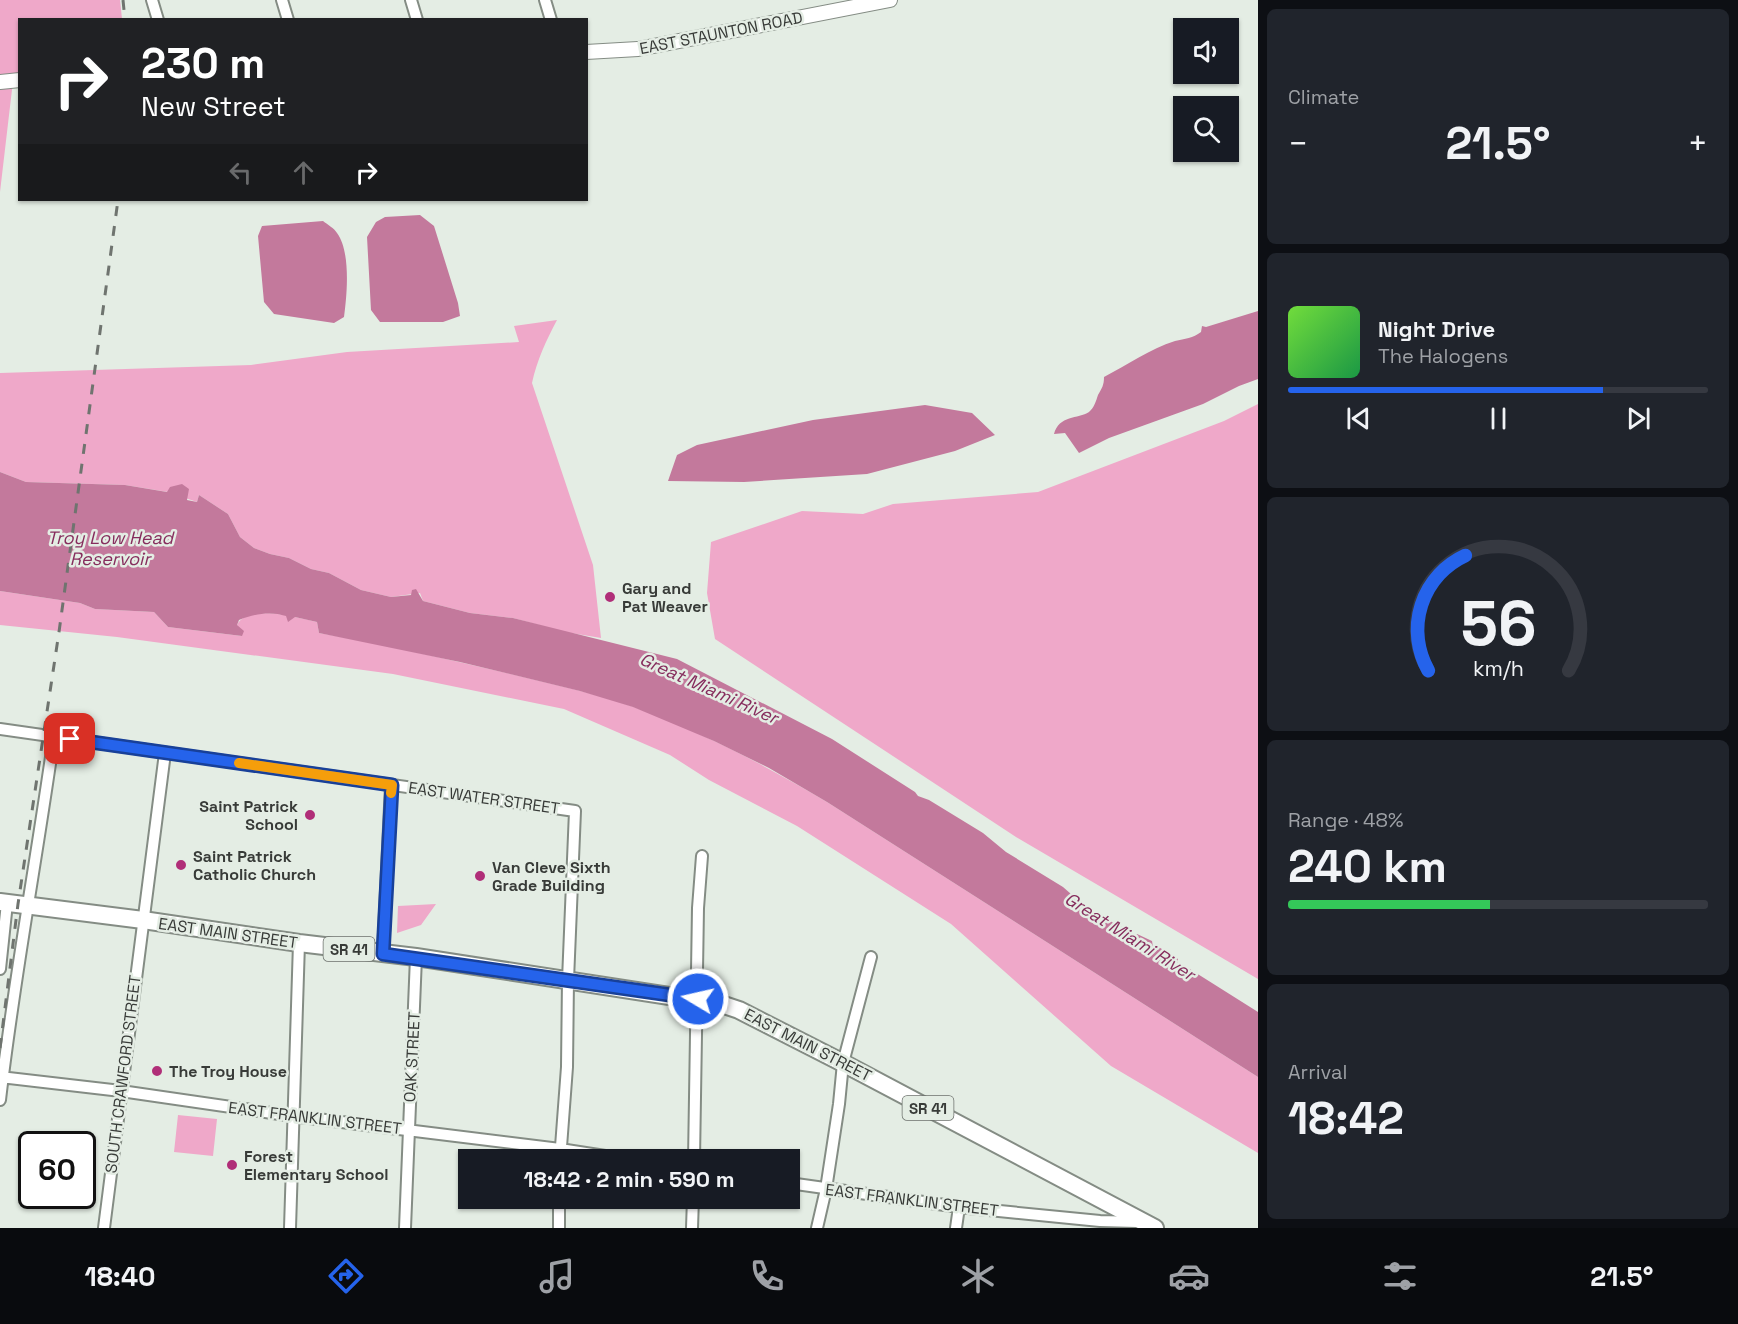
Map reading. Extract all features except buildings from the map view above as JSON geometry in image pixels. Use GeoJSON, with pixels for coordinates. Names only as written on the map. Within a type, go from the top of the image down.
{"type":"FeatureCollection","features":[{"type":"Feature","properties":{"kind":"main road","name":"EAST STAUNTON ROAD"},"geometry":{"type":"LineString","coordinates":[[588,52],[638,49],[890,0]]}},
{"type":"Feature","properties":{"kind":"main road"},"geometry":{"type":"LineString","coordinates":[[0,82],[18,80]]}},
{"type":"Feature","properties":{"kind":"main road","name":"EAST MAIN STREET"},"geometry":{"type":"LineString","coordinates":[[4,902],[299,944],[416,957],[721,1004],[739,1010],[843,1062],[1149,1225]]}},
{"type":"Feature","properties":{"kind":"street"},"geometry":{"type":"LineString","coordinates":[[152,0],[157,18]]}},
{"type":"Feature","properties":{"kind":"street"},"geometry":{"type":"LineString","coordinates":[[282,0],[287,18]]}},
{"type":"Feature","properties":{"kind":"street"},"geometry":{"type":"LineString","coordinates":[[411,0],[416,18]]}},
{"type":"Feature","properties":{"kind":"street"},"geometry":{"type":"LineString","coordinates":[[545,0],[550,18]]}},
{"type":"Feature","properties":{"kind":"street","name":"EAST WATER STREET"},"geometry":{"type":"LineString","coordinates":[[0,729],[575,810],[568,980]]}},
{"type":"Feature","properties":{"kind":"street"},"geometry":{"type":"LineString","coordinates":[[0,1100],[1,1077],[27,906],[39,847],[54,736]]}},
{"type":"Feature","properties":{"kind":"street","name":"SOUTH CRAWFORD STREET"},"geometry":{"type":"LineString","coordinates":[[104,1228],[165,753]]}},
{"type":"Feature","properties":{"kind":"street"},"geometry":{"type":"LineString","coordinates":[[383,954],[392,785]]}},
{"type":"Feature","properties":{"kind":"street"},"geometry":{"type":"LineString","coordinates":[[694,1149],[698,908],[702,856]]}},
{"type":"Feature","properties":{"kind":"street"},"geometry":{"type":"LineString","coordinates":[[0,969],[4,902]]}},
{"type":"Feature","properties":{"kind":"street"},"geometry":{"type":"LineString","coordinates":[[290,1228],[299,944]]}},
{"type":"Feature","properties":{"kind":"street","name":"OAK STREET"},"geometry":{"type":"LineString","coordinates":[[405,1228],[416,957]]}},
{"type":"Feature","properties":{"kind":"street"},"geometry":{"type":"LineString","coordinates":[[817,1228],[826,1189],[843,1062],[871,957]]}},
{"type":"Feature","properties":{"kind":"street"},"geometry":{"type":"LineString","coordinates":[[560,1149],[567,1067],[568,980]]}},
{"type":"Feature","properties":{"kind":"street","name":"EAST FRANKLIN STREET"},"geometry":{"type":"LineString","coordinates":[[1,1077],[408,1130],[528,1149]]}},
{"type":"Feature","properties":{"kind":"street","name":"EAST FRANKLIN STREET"},"geometry":{"type":"LineString","coordinates":[[800,1185],[959,1208],[1099,1225],[1149,1225]]}},
{"type":"Feature","properties":{"kind":"street"},"geometry":{"type":"LineString","coordinates":[[956,1228],[959,1208]]}},
{"type":"Feature","properties":{"kind":"street"},"geometry":{"type":"LineString","coordinates":[[559,1228],[560,1209]]}},
{"type":"Feature","properties":{"kind":"street"},"geometry":{"type":"LineString","coordinates":[[692,1228],[693,1209]]}},
{"type":"Feature","properties":{"kind":"shaded area"},"geometry":{"type":"Polygon","coordinates":[[[0,0],[120,0],[122,18],[18,18],[18,80],[13,81],[0,192],[0,0]]]}},
{"type":"Feature","properties":{"kind":"shaded area"},"geometry":{"type":"Polygon","coordinates":[[[557,320],[536,366],[532,383],[593,565],[601,638],[565,632],[513,618],[470,613],[423,601],[420,593],[391,597],[361,590],[329,573],[311,569],[289,558],[254,548],[240,537],[228,514],[199,495],[197,502],[168,492],[125,485],[26,482],[0,472],[0,373],[251,365],[347,352],[519,342],[514,326],[557,320]]]}},
{"type":"Feature","properties":{"kind":"shaded area"},"geometry":{"type":"Polygon","coordinates":[[[1258,404],[1258,979],[1016,837],[715,639],[707,593],[711,542],[802,511],[863,514],[893,504],[1038,492],[1224,421],[1258,404]]]}},
{"type":"Feature","properties":{"kind":"shaded area"},"geometry":{"type":"Polygon","coordinates":[[[0,591],[80,603],[95,609],[154,612],[168,627],[242,636],[237,625],[243,618],[252,615],[262,613],[298,618],[317,622],[319,633],[415,652],[604,697],[709,738],[827,802],[1258,1077],[1258,1153],[1111,1066],[951,924],[797,826],[709,780],[670,755],[564,709],[393,674],[117,637],[0,625],[0,591]]]}},
{"type":"Feature","properties":{"kind":"shaded area"},"geometry":{"type":"Polygon","coordinates":[[[436,904],[421,925],[397,933],[398,906],[436,904]]]}},
{"type":"Feature","properties":{"kind":"shaded area"},"geometry":{"type":"Polygon","coordinates":[[[178,1115],[217,1119],[213,1156],[174,1152],[178,1115]]]}},
{"type":"Feature","properties":{"kind":"water"},"geometry":{"type":"Polygon","coordinates":[[[420,215],[434,226],[460,316],[443,322],[380,322],[371,310],[367,237],[376,222],[385,217],[420,215]]]}},
{"type":"Feature","properties":{"kind":"water"},"geometry":{"type":"Polygon","coordinates":[[[323,221],[336,231],[344,251],[347,274],[344,317],[334,323],[274,314],[264,302],[258,236],[262,226],[323,221]]]}},
{"type":"Feature","properties":{"kind":"water"},"geometry":{"type":"Polygon","coordinates":[[[1258,311],[1258,379],[1203,404],[1109,438],[1079,453],[1065,433],[1054,434],[1056,428],[1064,421],[1091,410],[1104,382],[1104,377],[1157,348],[1195,336],[1201,332],[1202,326],[1206,327],[1258,311]]]}},
{"type":"Feature","properties":{"kind":"water"},"geometry":{"type":"Polygon","coordinates":[[[925,405],[972,413],[995,435],[955,451],[867,474],[744,482],[668,481],[677,455],[697,445],[813,420],[925,405]]]}},
{"type":"Feature","properties":{"kind":"water"},"geometry":{"type":"Polygon","coordinates":[[[0,472],[26,482],[125,485],[167,492],[170,487],[182,484],[189,489],[187,500],[197,502],[199,495],[228,514],[240,537],[254,548],[289,558],[311,569],[329,573],[361,590],[391,597],[411,595],[412,590],[416,589],[423,601],[470,613],[513,618],[677,659],[832,739],[918,796],[929,800],[983,833],[1006,852],[1063,887],[1071,894],[1070,896],[1115,924],[1126,928],[1128,933],[1134,936],[1137,934],[1152,941],[1153,947],[1157,946],[1178,959],[1177,962],[1184,970],[1185,966],[1258,1012],[1258,1077],[827,802],[769,768],[714,741],[633,707],[580,691],[460,662],[319,633],[317,622],[295,617],[288,622],[286,616],[262,614],[239,620],[237,625],[244,631],[242,636],[168,627],[154,612],[95,609],[80,603],[0,591],[0,472]]]}},
{"type":"Feature","properties":{"kind":"railway"},"geometry":{"type":"LineString","coordinates":[[123,0],[125,18]]}},
{"type":"Feature","properties":{"kind":"railway"},"geometry":{"type":"LineString","coordinates":[[0,1048],[18,904],[59,632],[118,201]]}},
{"type":"Feature","properties":{"kind":"slow traffic"},"geometry":{"type":"LineString","coordinates":[[239,763],[392,785],[391,793]]}},
{"type":"Feature","properties":{"kind":"place","name":"Gary and Pat Weaver"},"geometry":{"type":"Point","coordinates":[610,597]}},
{"type":"Feature","properties":{"kind":"place","name":"Saint Patrick School"},"geometry":{"type":"Point","coordinates":[310,815]}},
{"type":"Feature","properties":{"kind":"place","name":"Saint Patrick Catholic Church"},"geometry":{"type":"Point","coordinates":[181,865]}},
{"type":"Feature","properties":{"kind":"place","name":"Van Cleve Sixth Grade Building"},"geometry":{"type":"Point","coordinates":[480,876]}},
{"type":"Feature","properties":{"kind":"place","name":"The Troy House"},"geometry":{"type":"Point","coordinates":[157,1071]}},
{"type":"Feature","properties":{"kind":"place","name":"Forest Elementary School"},"geometry":{"type":"Point","coordinates":[232,1165]}},
{"type":"Feature","properties":{"kind":"route"},"geometry":{"type":"LineString","coordinates":[[70,739],[392,785],[383,954],[698,999]]}},
{"type":"Feature","properties":{"kind":"water label","name":"Troy Low Head Reservoir"},"geometry":{"type":"Point","coordinates":[110,547]}},
{"type":"Feature","properties":{"kind":"water label","name":"Great Miami River"},"geometry":{"type":"Point","coordinates":[709,688]}},
{"type":"Feature","properties":{"kind":"water label","name":"Great Miami River"},"geometry":{"type":"Point","coordinates":[1130,936]}}]}
